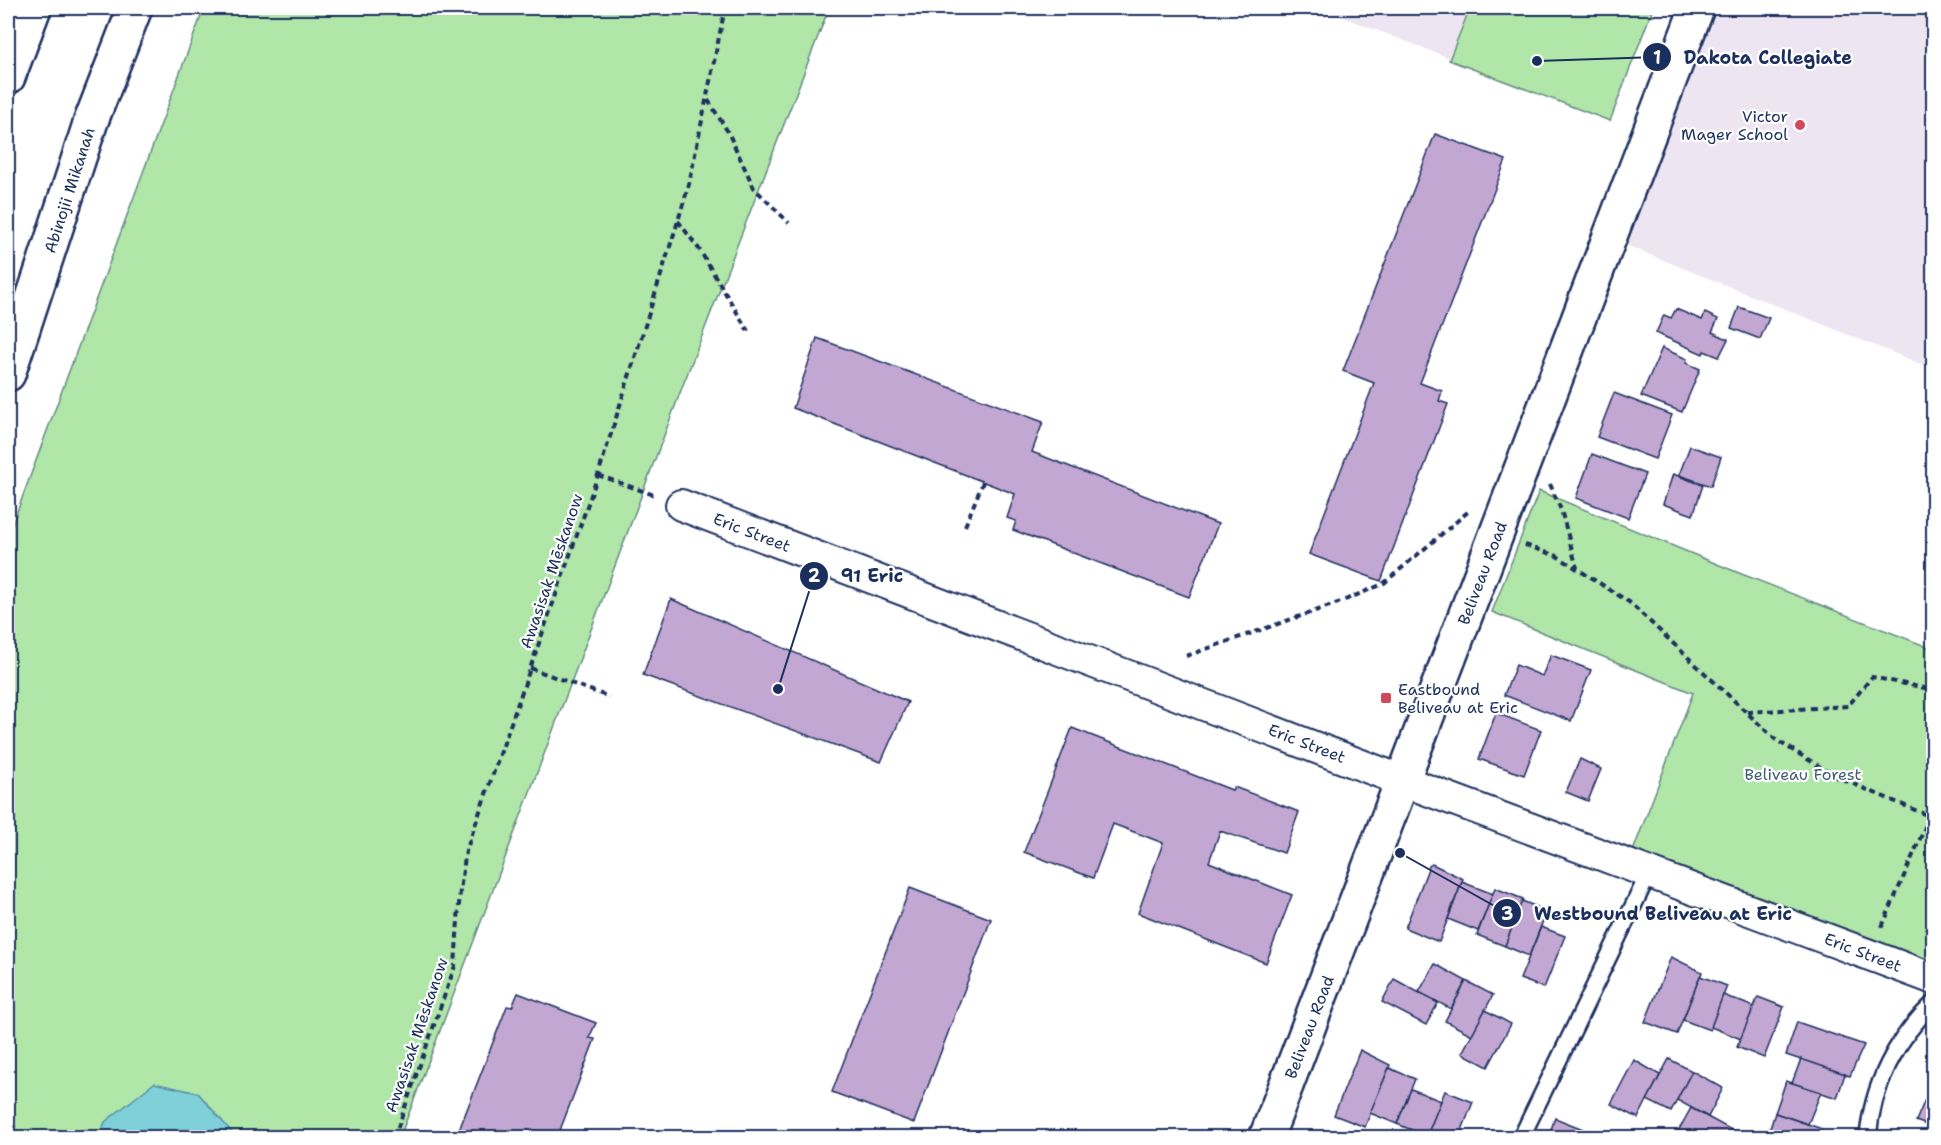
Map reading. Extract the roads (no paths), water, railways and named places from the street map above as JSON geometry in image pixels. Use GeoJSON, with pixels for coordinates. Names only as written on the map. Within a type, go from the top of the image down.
{"type":"FeatureCollection","features":[{"type":"Feature","properties":{"kind":"street"},"geometry":{"type":"LineString","coordinates":[[8,76],[34,8]]}},
{"type":"Feature","properties":{"kind":"street","name":"Abinojii Mikanah"},"geometry":{"type":"LineString","coordinates":[[8,374],[92,120],[135,8]]}},
{"type":"Feature","properties":{"kind":"street","name":"Beliveau Road"},"geometry":{"type":"LineString","coordinates":[[1266,1137],[1697,8]]}},
{"type":"Feature","properties":{"kind":"street","name":"Eric Street"},"geometry":{"type":"LineString","coordinates":[[681,505],[1403,781],[1650,871],[1934,979]]}},
{"type":"Feature","properties":{"kind":"lane"},"geometry":{"type":"LineString","coordinates":[[1521,1137],[1650,871]]}},
{"type":"Feature","properties":{"kind":"lane"},"geometry":{"type":"LineString","coordinates":[[1868,1137],[1869,1117],[1886,1068],[1901,1038],[1934,1003]]}},
{"type":"Feature","properties":{"kind":"water"},"geometry":{"type":"Polygon","coordinates":[[[154,1083],[198,1093],[236,1137],[99,1137],[105,1122],[154,1083]]]}},
{"type":"Feature","properties":{"kind":"place","name":"Dakota Collegiate"},"geometry":{"type":"Point","coordinates":[1537,61]}},
{"type":"Feature","properties":{"kind":"place","name":"Victor Mager School"},"geometry":{"type":"Point","coordinates":[1800,125]}},
{"type":"Feature","properties":{"kind":"place","name":"91 Eric"},"geometry":{"type":"Point","coordinates":[778,689]}},
{"type":"Feature","properties":{"kind":"place","name":"Eastbound Beliveau at Eric"},"geometry":{"type":"Point","coordinates":[1386,698]}},
{"type":"Feature","properties":{"kind":"place","name":"Westbound Beliveau at Eric"},"geometry":{"type":"Point","coordinates":[1400,853]}},
{"type":"Feature","properties":{"kind":"park label","name":"Beliveau Forest"},"geometry":{"type":"Point","coordinates":[1803,774]}}]}
